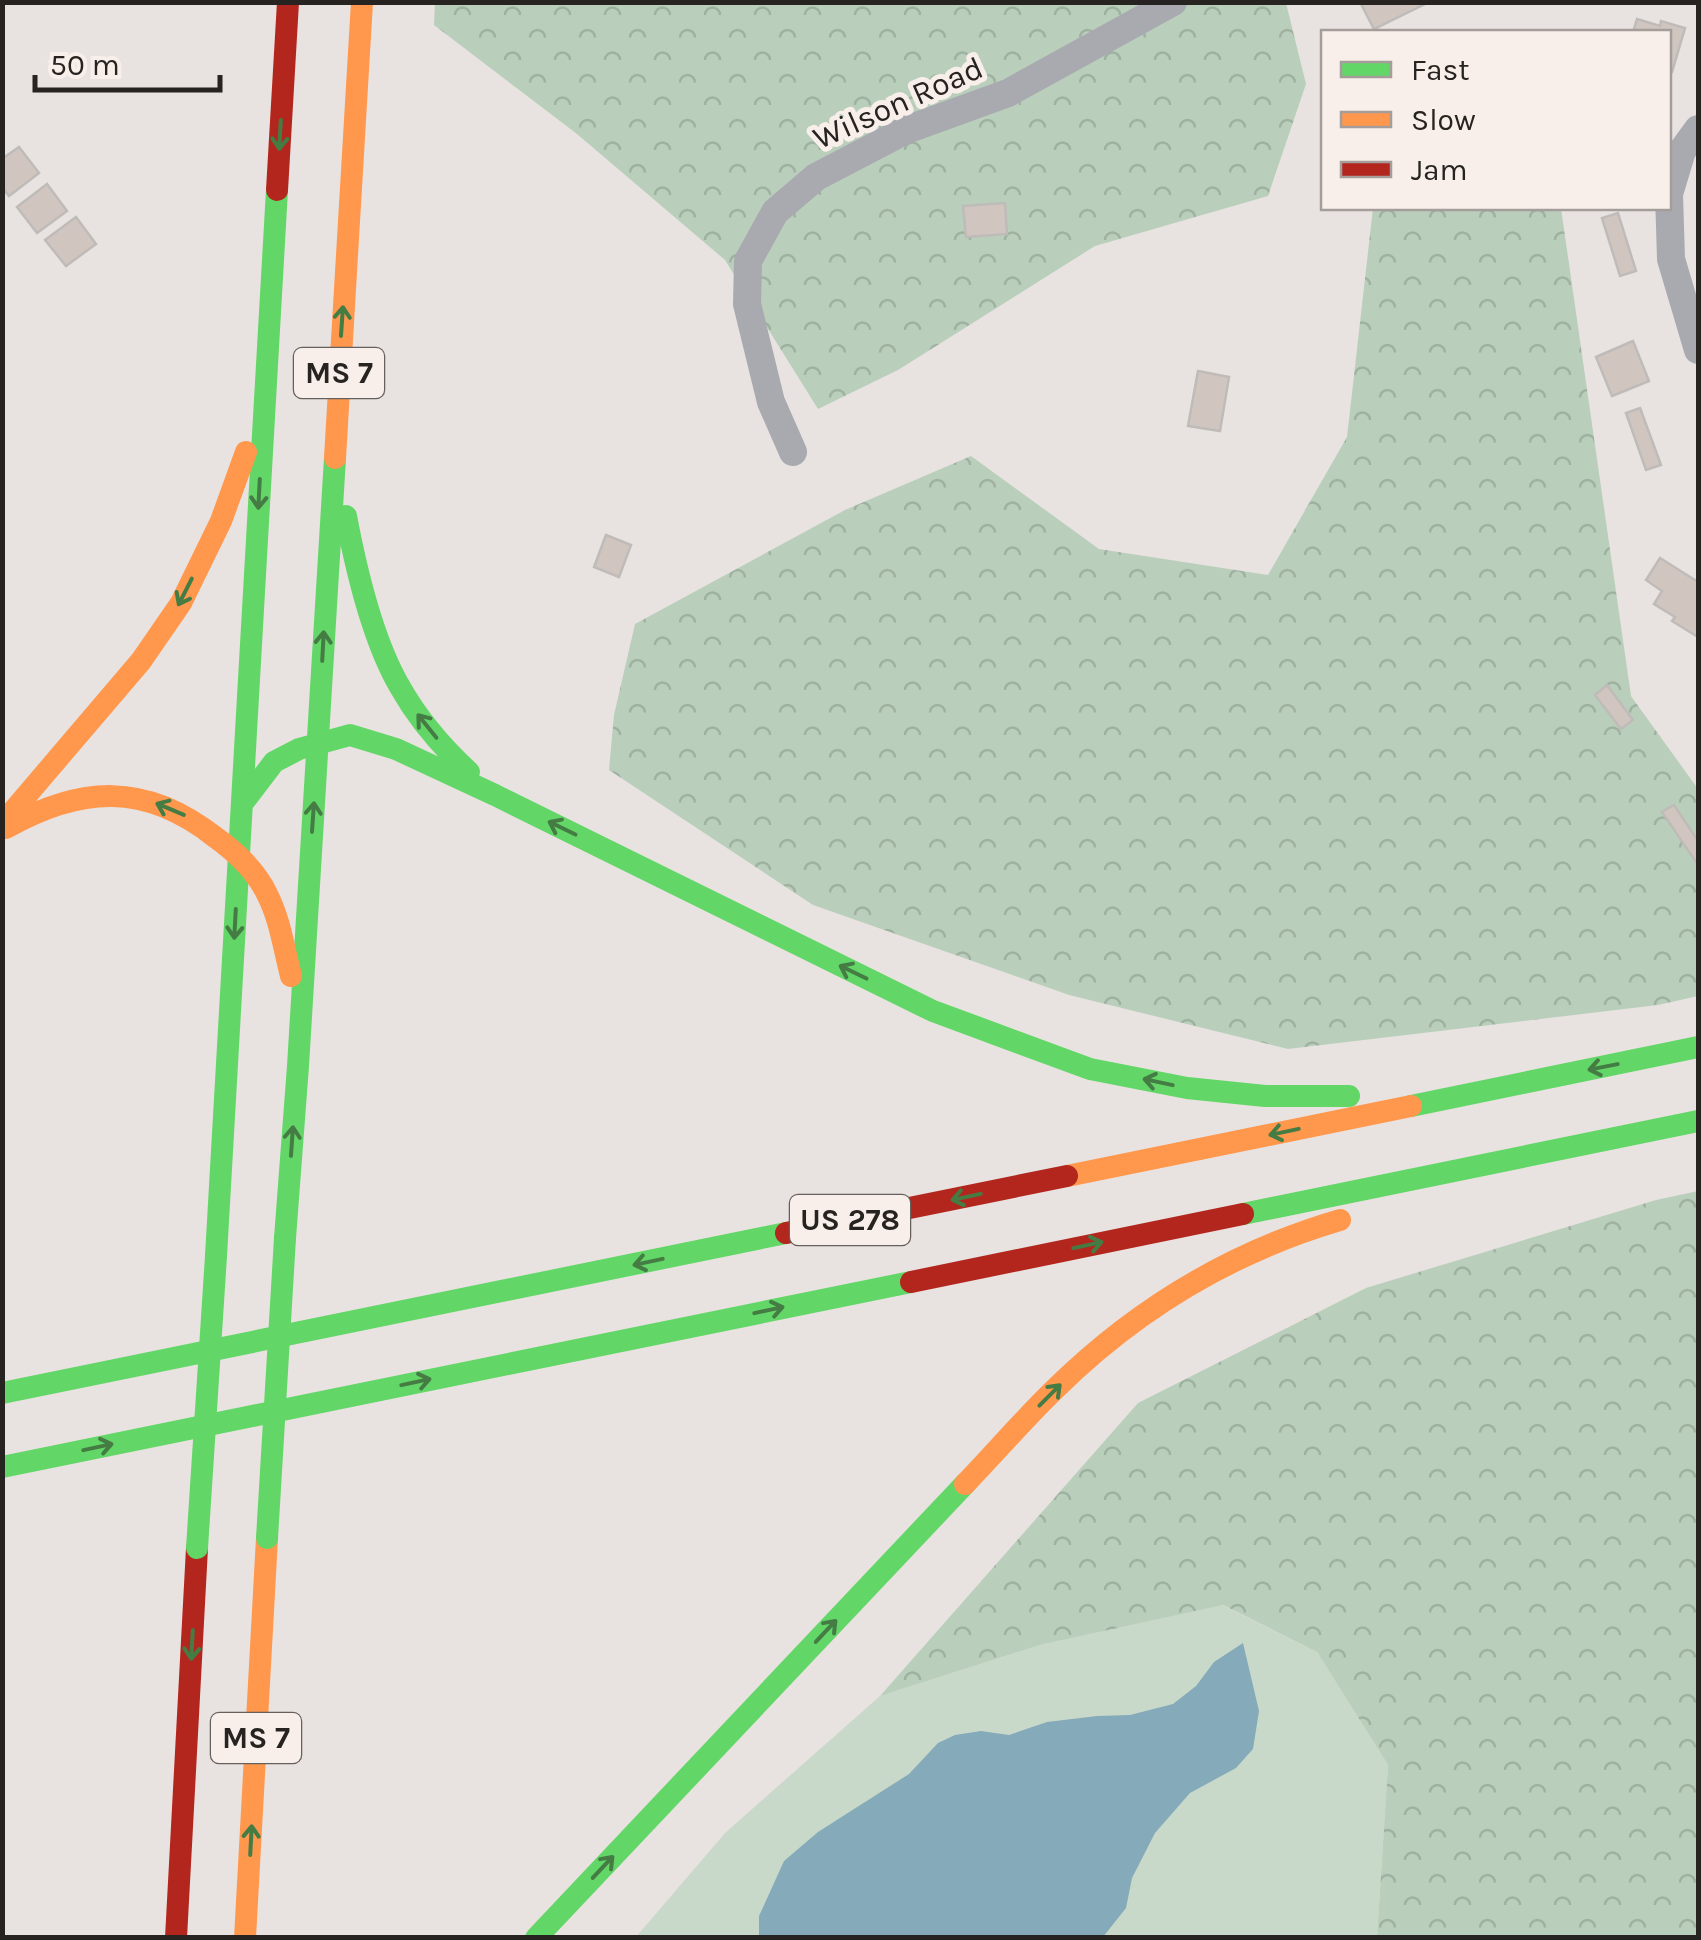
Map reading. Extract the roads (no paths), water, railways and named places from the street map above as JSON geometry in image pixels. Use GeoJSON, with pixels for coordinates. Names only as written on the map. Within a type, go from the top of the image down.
{"type":"FeatureCollection","features":[{"type":"Feature","properties":{"kind":"highway","name":"MS 7"},"geometry":{"type":"LineString","coordinates":[[176,1936],[288,2]]}},
{"type":"Feature","properties":{"kind":"highway","name":"MS 7"},"geometry":{"type":"LineString","coordinates":[[245,1938],[284,1238],[298,1066],[362,2]]}},
{"type":"Feature","properties":{"kind":"highway"},"geometry":{"type":"LineString","coordinates":[[2,827],[142,661],[180,603],[221,521],[245,455],[270,299]]}},
{"type":"Feature","properties":{"kind":"highway"},"geometry":{"type":"LineString","coordinates":[[334,448],[351,542],[392,674],[419,717],[453,757],[495,795]]}},
{"type":"Feature","properties":{"kind":"highway"},"geometry":{"type":"LineString","coordinates":[[242,804],[274,762],[350,734],[396,749],[495,795],[933,1011],[1090,1069],[1187,1088],[1264,1096],[1342,1097],[1534,1081]]}},
{"type":"Feature","properties":{"kind":"highway"},"geometry":{"type":"LineString","coordinates":[[2,827],[46,807],[84,798],[125,795],[170,807],[239,854],[269,896],[278,928],[292,979],[298,1066]]}},
{"type":"Feature","properties":{"kind":"highway","name":"US 278"},"geometry":{"type":"LineString","coordinates":[[2,1394],[1698,1048]]}},
{"type":"Feature","properties":{"kind":"highway","name":"US 278"},"geometry":{"type":"LineString","coordinates":[[2,1467],[1698,1121]]}},
{"type":"Feature","properties":{"kind":"highway"},"geometry":{"type":"LineString","coordinates":[[536,1938],[1055,1389],[1157,1305],[1220,1269],[1304,1230],[1424,1196],[1558,1150]]}},
{"type":"Feature","properties":{"kind":"highway"},"geometry":{"type":"LineString","coordinates":[[226,1938],[247,1899]]}},
{"type":"Feature","properties":{"kind":"street","name":"Wilson Road"},"geometry":{"type":"LineString","coordinates":[[793,452],[771,402],[747,304],[748,260],[775,212],[816,177],[906,130],[1008,93],[1173,2]]}},
{"type":"Feature","properties":{"kind":"street"},"geometry":{"type":"LineString","coordinates":[[1671,187],[1682,151],[1698,130]]}},
{"type":"Feature","properties":{"kind":"street"},"geometry":{"type":"LineString","coordinates":[[1669,210],[1671,259],[1698,350]]}},
{"type":"Feature","properties":{"kind":"water"},"geometry":{"type":"Polygon","coordinates":[[[1243,1643],[1259,1711],[1253,1749],[1236,1768],[1190,1793],[1155,1833],[1132,1878],[1126,1908],[1103,1937],[759,1937],[759,1916],[784,1861],[818,1832],[909,1774],[938,1743],[955,1735],[981,1731],[1009,1735],[1047,1722],[1130,1715],[1173,1704],[1196,1686],[1214,1662],[1243,1643]]]}}]}
